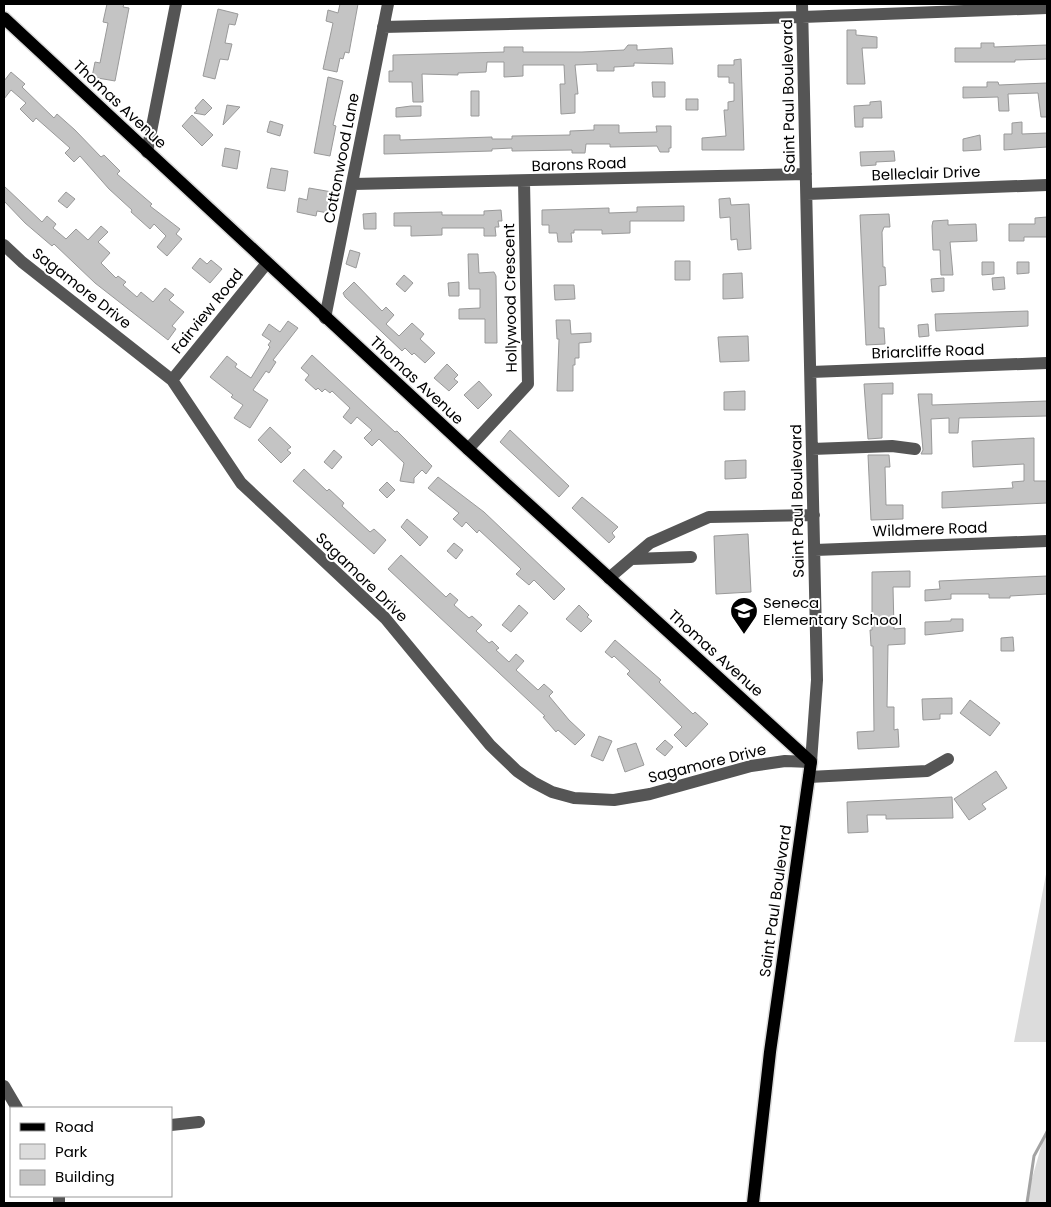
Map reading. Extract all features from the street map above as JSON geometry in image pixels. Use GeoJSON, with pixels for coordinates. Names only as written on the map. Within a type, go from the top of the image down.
{"type":"FeatureCollection","features":[{"type":"Feature","properties":{"kind":"main road","name":"Thomas Avenue"},"geometry":{"type":"LineString","coordinates":[[4,18],[325,318],[811,762]]}},
{"type":"Feature","properties":{"kind":"main road","name":"Saint Paul Boulevard"},"geometry":{"type":"LineString","coordinates":[[753,1203],[770,1052],[811,762]]}},
{"type":"Feature","properties":{"kind":"street"},"geometry":{"type":"LineString","coordinates":[[147,152],[176,4]]}},
{"type":"Feature","properties":{"kind":"street","name":"Cottonwood Lane"},"geometry":{"type":"LineString","coordinates":[[325,318],[388,4]]}},
{"type":"Feature","properties":{"kind":"street","name":"Saint Paul Boulevard"},"geometry":{"type":"LineString","coordinates":[[802,4],[817,688],[811,762]]}},
{"type":"Feature","properties":{"kind":"street"},"geometry":{"type":"LineString","coordinates":[[384,27],[802,17],[1047,8]]}},
{"type":"Feature","properties":{"kind":"street","name":"Barons Road"},"geometry":{"type":"LineString","coordinates":[[353,184],[806,174]]}},
{"type":"Feature","properties":{"kind":"street","name":"Hollywood Crescent"},"geometry":{"type":"LineString","coordinates":[[468,449],[528,384],[524,181]]}},
{"type":"Feature","properties":{"kind":"street","name":"Belleclair Drive"},"geometry":{"type":"LineString","coordinates":[[806,194],[1047,185]]}},
{"type":"Feature","properties":{"kind":"street","name":"Sagamore Drive"},"geometry":{"type":"LineString","coordinates":[[4,245],[22,262],[172,380],[241,482],[385,618],[490,745],[510,765],[533,782],[552,792],[574,798],[614,800],[650,794],[751,766],[785,761],[811,762]]}},
{"type":"Feature","properties":{"kind":"street","name":"Fairview Road"},"geometry":{"type":"LineString","coordinates":[[172,380],[267,263]]}},
{"type":"Feature","properties":{"kind":"street","name":"Briarcliffe Road"},"geometry":{"type":"LineString","coordinates":[[811,372],[1047,363]]}},
{"type":"Feature","properties":{"kind":"street"},"geometry":{"type":"LineString","coordinates":[[812,449],[892,446],[915,449]]}},
{"type":"Feature","properties":{"kind":"street"},"geometry":{"type":"LineString","coordinates":[[609,578],[650,543],[709,517],[814,515]]}},
{"type":"Feature","properties":{"kind":"street","name":"Wildmere Road"},"geometry":{"type":"LineString","coordinates":[[815,550],[1047,541]]}},
{"type":"Feature","properties":{"kind":"street"},"geometry":{"type":"LineString","coordinates":[[632,559],[691,557]]}},
{"type":"Feature","properties":{"kind":"street"},"geometry":{"type":"LineString","coordinates":[[809,777],[927,771],[948,759]]}},
{"type":"Feature","properties":{"kind":"street"},"geometry":{"type":"LineString","coordinates":[[4,1086],[16,1107]]}},
{"type":"Feature","properties":{"kind":"street"},"geometry":{"type":"LineString","coordinates":[[172,1125],[199,1122]]}},
{"type":"Feature","properties":{"kind":"green space"},"geometry":{"type":"Polygon","coordinates":[[[1047,869],[1047,1042],[1014,1042],[1047,869]]]}},
{"type":"Feature","properties":{"kind":"green space"},"geometry":{"type":"Polygon","coordinates":[[[1047,1126],[1047,1203],[1025,1203],[1047,1126]]]}},
{"type":"Feature","properties":{"kind":"building"},"geometry":{"type":"Polygon","coordinates":[[[107,4],[124,4],[123,7],[129,8],[115,81],[92,77],[95,62],[100,63],[108,23],[103,22],[107,4]]]}},
{"type":"Feature","properties":{"kind":"building"},"geometry":{"type":"Polygon","coordinates":[[[340,4],[358,4],[349,53],[345,52],[343,59],[340,58],[337,72],[323,69],[333,23],[326,21],[328,10],[338,13],[340,4]]]}},
{"type":"Feature","properties":{"kind":"building"},"geometry":{"type":"Polygon","coordinates":[[[218,9],[238,14],[235,25],[229,24],[225,43],[232,44],[228,60],[220,59],[215,79],[203,76],[218,9]]]}},
{"type":"Feature","properties":{"kind":"building"},"geometry":{"type":"Polygon","coordinates":[[[847,30],[856,30],[856,35],[877,37],[877,48],[862,48],[865,84],[847,84],[847,30]]]}},
{"type":"Feature","properties":{"kind":"building"},"geometry":{"type":"Polygon","coordinates":[[[981,43],[994,43],[994,47],[1047,45],[1047,59],[1015,60],[1015,62],[955,62],[955,48],[981,48],[981,43]]]}},
{"type":"Feature","properties":{"kind":"building"},"geometry":{"type":"Polygon","coordinates":[[[628,45],[637,45],[637,50],[672,48],[673,64],[634,63],[634,66],[614,67],[614,71],[597,71],[597,64],[575,65],[578,94],[575,94],[575,113],[561,114],[560,84],[565,84],[564,65],[523,65],[523,76],[504,77],[504,62],[487,62],[486,72],[458,73],[458,75],[422,74],[423,102],[413,102],[412,82],[389,82],[389,71],[393,71],[393,55],[504,52],[504,47],[523,47],[523,52],[582,52],[624,50],[628,45]]]}},
{"type":"Feature","properties":{"kind":"building"},"geometry":{"type":"Polygon","coordinates":[[[741,59],[744,150],[702,150],[702,138],[726,136],[724,110],[728,110],[728,102],[734,101],[734,83],[729,83],[729,77],[718,77],[718,65],[734,65],[734,60],[741,59]]]}},
{"type":"Feature","properties":{"kind":"building"},"geometry":{"type":"Polygon","coordinates":[[[11,72],[25,84],[22,87],[54,118],[57,114],[101,157],[104,155],[120,171],[117,174],[152,204],[150,206],[180,229],[176,234],[182,239],[167,256],[157,247],[166,236],[154,224],[150,229],[131,212],[132,210],[109,189],[80,156],[74,162],[65,153],[70,148],[36,118],[33,122],[20,109],[26,103],[11,90],[4,99],[4,81],[11,72]]]}},
{"type":"Feature","properties":{"kind":"building"},"geometry":{"type":"Polygon","coordinates":[[[328,77],[343,81],[333,125],[336,126],[330,156],[314,153],[328,77]]]}},
{"type":"Feature","properties":{"kind":"building"},"geometry":{"type":"Polygon","coordinates":[[[652,82],[665,82],[665,97],[653,97],[652,82]]]}},
{"type":"Feature","properties":{"kind":"building"},"geometry":{"type":"Polygon","coordinates":[[[987,82],[998,82],[999,85],[1047,83],[1047,117],[1041,117],[1038,93],[1008,94],[1009,111],[999,111],[998,97],[963,98],[963,87],[987,87],[987,82]]]}},
{"type":"Feature","properties":{"kind":"building"},"geometry":{"type":"Polygon","coordinates":[[[471,91],[479,91],[479,116],[471,116],[471,91]]]}},
{"type":"Feature","properties":{"kind":"building"},"geometry":{"type":"Polygon","coordinates":[[[203,99],[212,108],[205,115],[194,113],[197,111],[195,108],[203,99]]]}},
{"type":"Feature","properties":{"kind":"building"},"geometry":{"type":"Polygon","coordinates":[[[686,99],[698,99],[698,110],[686,110],[686,99]]]}},
{"type":"Feature","properties":{"kind":"building"},"geometry":{"type":"Polygon","coordinates":[[[881,101],[882,118],[863,118],[863,127],[855,127],[854,106],[870,105],[870,102],[881,101]]]}},
{"type":"Feature","properties":{"kind":"building"},"geometry":{"type":"Polygon","coordinates":[[[227,105],[240,107],[223,125],[227,105]]]}},
{"type":"Feature","properties":{"kind":"building"},"geometry":{"type":"Polygon","coordinates":[[[421,106],[421,116],[396,117],[396,108],[421,106]]]}},
{"type":"Feature","properties":{"kind":"building"},"geometry":{"type":"Polygon","coordinates":[[[192,115],[213,135],[202,146],[182,126],[192,115]]]}},
{"type":"Feature","properties":{"kind":"building"},"geometry":{"type":"Polygon","coordinates":[[[270,121],[283,125],[280,136],[267,132],[270,121]]]}},
{"type":"Feature","properties":{"kind":"building"},"geometry":{"type":"Polygon","coordinates":[[[1022,122],[1022,134],[1047,133],[1047,147],[1004,150],[1004,134],[1012,134],[1012,123],[1022,122]]]}},
{"type":"Feature","properties":{"kind":"building"},"geometry":{"type":"Polygon","coordinates":[[[594,125],[619,125],[619,133],[657,132],[656,126],[671,126],[671,148],[669,148],[669,152],[660,152],[657,146],[610,147],[610,144],[586,144],[585,153],[572,153],[572,150],[512,151],[512,148],[492,149],[492,151],[384,154],[384,135],[400,135],[400,140],[492,137],[492,139],[512,139],[512,136],[570,135],[570,131],[594,130],[594,125]]]}},
{"type":"Feature","properties":{"kind":"building"},"geometry":{"type":"Polygon","coordinates":[[[980,135],[981,150],[963,151],[963,139],[980,135]]]}},
{"type":"Feature","properties":{"kind":"building"},"geometry":{"type":"Polygon","coordinates":[[[225,148],[240,151],[237,169],[222,166],[225,148]]]}},
{"type":"Feature","properties":{"kind":"building"},"geometry":{"type":"Polygon","coordinates":[[[894,151],[895,161],[876,162],[876,165],[861,166],[860,152],[894,151]]]}},
{"type":"Feature","properties":{"kind":"building"},"geometry":{"type":"Polygon","coordinates":[[[271,168],[288,171],[285,191],[267,188],[271,168]]]}},
{"type":"Feature","properties":{"kind":"building"},"geometry":{"type":"Polygon","coordinates":[[[4,186],[42,222],[47,216],[56,224],[53,228],[66,239],[76,229],[88,240],[101,226],[108,232],[98,242],[110,253],[101,263],[116,278],[118,276],[126,282],[123,285],[137,297],[141,292],[153,302],[165,288],[174,295],[169,300],[184,312],[172,326],[176,329],[168,340],[95,283],[54,244],[52,246],[25,223],[4,201],[4,186]]]}},
{"type":"Feature","properties":{"kind":"building"},"geometry":{"type":"Polygon","coordinates":[[[309,188],[332,192],[328,213],[317,211],[316,216],[297,212],[299,198],[307,200],[309,188]]]}},
{"type":"Feature","properties":{"kind":"building"},"geometry":{"type":"Polygon","coordinates":[[[66,192],[75,199],[67,208],[58,201],[66,192]]]}},
{"type":"Feature","properties":{"kind":"building"},"geometry":{"type":"Polygon","coordinates":[[[730,198],[731,205],[749,204],[751,249],[738,250],[737,239],[731,240],[730,217],[720,218],[719,199],[730,198]]]}},
{"type":"Feature","properties":{"kind":"building"},"geometry":{"type":"Polygon","coordinates":[[[684,206],[684,221],[630,221],[630,233],[602,234],[602,230],[574,230],[574,233],[571,233],[572,242],[558,242],[557,233],[549,233],[549,225],[542,225],[542,210],[609,208],[609,213],[637,212],[637,207],[684,206]]]}},
{"type":"Feature","properties":{"kind":"building"},"geometry":{"type":"Polygon","coordinates":[[[501,210],[502,221],[498,221],[499,227],[495,227],[496,236],[484,236],[484,228],[442,228],[442,235],[411,236],[411,226],[394,226],[394,213],[442,212],[442,215],[484,215],[484,211],[501,210]]]}},
{"type":"Feature","properties":{"kind":"building"},"geometry":{"type":"Polygon","coordinates":[[[376,213],[376,229],[364,229],[363,214],[376,213]]]}},
{"type":"Feature","properties":{"kind":"building"},"geometry":{"type":"Polygon","coordinates":[[[889,214],[890,227],[884,227],[882,232],[883,267],[885,267],[886,285],[879,286],[879,328],[884,328],[885,344],[866,345],[860,215],[889,214]]]}},
{"type":"Feature","properties":{"kind":"building"},"geometry":{"type":"Polygon","coordinates":[[[1047,217],[1047,237],[1024,237],[1024,241],[1009,241],[1009,224],[1035,224],[1035,218],[1047,217]]]}},
{"type":"Feature","properties":{"kind":"building"},"geometry":{"type":"Polygon","coordinates":[[[948,220],[948,225],[976,224],[977,241],[950,242],[953,275],[941,275],[940,250],[933,250],[932,226],[933,221],[948,220]]]}},
{"type":"Feature","properties":{"kind":"building"},"geometry":{"type":"Polygon","coordinates":[[[350,250],[360,253],[356,268],[346,264],[350,250]]]}},
{"type":"Feature","properties":{"kind":"building"},"geometry":{"type":"Polygon","coordinates":[[[468,254],[478,254],[479,273],[494,272],[496,276],[497,343],[485,343],[485,319],[459,319],[459,309],[480,308],[480,289],[469,289],[468,254]]]}},
{"type":"Feature","properties":{"kind":"building"},"geometry":{"type":"Polygon","coordinates":[[[200,258],[207,264],[211,260],[222,269],[210,283],[192,268],[200,258]]]}},
{"type":"Feature","properties":{"kind":"building"},"geometry":{"type":"Polygon","coordinates":[[[675,261],[690,261],[690,280],[675,280],[675,261]]]}},
{"type":"Feature","properties":{"kind":"building"},"geometry":{"type":"Polygon","coordinates":[[[982,262],[994,262],[994,274],[982,275],[982,262]]]}},
{"type":"Feature","properties":{"kind":"building"},"geometry":{"type":"Polygon","coordinates":[[[1017,262],[1029,262],[1029,273],[1017,274],[1017,262]]]}},
{"type":"Feature","properties":{"kind":"building"},"geometry":{"type":"Polygon","coordinates":[[[742,273],[743,298],[723,299],[723,274],[742,273]]]}},
{"type":"Feature","properties":{"kind":"building"},"geometry":{"type":"Polygon","coordinates":[[[404,275],[413,283],[405,292],[396,284],[404,275]]]}},
{"type":"Feature","properties":{"kind":"building"},"geometry":{"type":"Polygon","coordinates":[[[1004,277],[1005,289],[993,290],[992,278],[1004,277]]]}},
{"type":"Feature","properties":{"kind":"building"},"geometry":{"type":"Polygon","coordinates":[[[944,278],[944,291],[932,292],[931,279],[944,278]]]}},
{"type":"Feature","properties":{"kind":"building"},"geometry":{"type":"Polygon","coordinates":[[[354,282],[382,311],[386,307],[394,315],[386,324],[399,336],[412,323],[424,334],[420,339],[435,353],[425,363],[405,348],[402,351],[345,297],[343,293],[354,282]]]}},
{"type":"Feature","properties":{"kind":"building"},"geometry":{"type":"Polygon","coordinates":[[[459,282],[459,296],[449,296],[448,283],[459,282]]]}},
{"type":"Feature","properties":{"kind":"building"},"geometry":{"type":"Polygon","coordinates":[[[554,285],[574,285],[575,299],[555,300],[554,285]]]}},
{"type":"Feature","properties":{"kind":"building"},"geometry":{"type":"Polygon","coordinates":[[[1028,311],[1028,326],[936,331],[935,314],[1028,311]]]}},
{"type":"Feature","properties":{"kind":"building"},"geometry":{"type":"Polygon","coordinates":[[[556,320],[570,320],[571,334],[591,333],[591,342],[579,343],[579,358],[575,358],[575,365],[573,365],[573,391],[557,391],[559,339],[557,339],[556,320]]]}},
{"type":"Feature","properties":{"kind":"building"},"geometry":{"type":"Polygon","coordinates":[[[288,321],[298,328],[273,360],[276,362],[269,373],[266,371],[253,390],[268,400],[250,428],[234,418],[243,405],[231,397],[233,395],[210,377],[227,356],[237,364],[235,367],[251,378],[270,347],[268,345],[271,341],[262,335],[269,324],[280,332],[288,321]]]}},
{"type":"Feature","properties":{"kind":"building"},"geometry":{"type":"Polygon","coordinates":[[[928,324],[929,336],[919,337],[918,325],[928,324]]]}},
{"type":"Feature","properties":{"kind":"building"},"geometry":{"type":"Polygon","coordinates":[[[748,336],[749,361],[720,362],[718,337],[748,336]]]}},
{"type":"Feature","properties":{"kind":"building"},"geometry":{"type":"Polygon","coordinates":[[[312,355],[395,432],[397,431],[432,466],[426,474],[422,470],[414,478],[414,483],[400,481],[404,463],[379,439],[372,446],[364,438],[372,430],[357,417],[351,424],[343,417],[350,408],[332,391],[330,393],[325,389],[322,392],[318,388],[316,390],[305,380],[309,375],[301,368],[312,355]]]}},
{"type":"Feature","properties":{"kind":"building"},"geometry":{"type":"Polygon","coordinates":[[[447,364],[458,375],[454,379],[458,382],[449,391],[434,378],[447,364]]]}},
{"type":"Feature","properties":{"kind":"building"},"geometry":{"type":"Polygon","coordinates":[[[479,381],[492,395],[478,409],[464,395],[479,381]]]}},
{"type":"Feature","properties":{"kind":"building"},"geometry":{"type":"Polygon","coordinates":[[[893,383],[893,394],[882,394],[882,438],[868,439],[864,384],[893,383]]]}},
{"type":"Feature","properties":{"kind":"building"},"geometry":{"type":"Polygon","coordinates":[[[745,391],[745,410],[724,410],[724,392],[745,391]]]}},
{"type":"Feature","properties":{"kind":"building"},"geometry":{"type":"Polygon","coordinates":[[[918,394],[932,394],[932,405],[1047,401],[1047,416],[959,418],[958,433],[949,433],[949,418],[931,419],[932,454],[921,454],[923,450],[918,394]]]}},
{"type":"Feature","properties":{"kind":"building"},"geometry":{"type":"Polygon","coordinates":[[[270,427],[291,447],[287,450],[291,453],[281,463],[258,440],[270,427]]]}},
{"type":"Feature","properties":{"kind":"building"},"geometry":{"type":"Polygon","coordinates":[[[510,430],[569,486],[559,497],[500,442],[510,430]]]}},
{"type":"Feature","properties":{"kind":"building"},"geometry":{"type":"Polygon","coordinates":[[[1034,438],[1034,481],[1047,481],[1047,503],[942,508],[942,492],[1013,488],[1012,482],[1024,481],[1024,464],[973,467],[972,441],[1034,438]]]}},
{"type":"Feature","properties":{"kind":"building"},"geometry":{"type":"Polygon","coordinates":[[[334,450],[342,457],[332,469],[324,462],[334,450]]]}},
{"type":"Feature","properties":{"kind":"building"},"geometry":{"type":"Polygon","coordinates":[[[868,455],[889,455],[890,467],[885,467],[886,505],[903,505],[903,519],[871,520],[868,455]]]}},
{"type":"Feature","properties":{"kind":"building"},"geometry":{"type":"Polygon","coordinates":[[[746,460],[746,478],[725,479],[725,461],[746,460]]]}},
{"type":"Feature","properties":{"kind":"building"},"geometry":{"type":"Polygon","coordinates":[[[304,469],[327,491],[329,489],[344,503],[342,506],[370,532],[374,529],[386,540],[374,554],[293,481],[304,469]]]}},
{"type":"Feature","properties":{"kind":"building"},"geometry":{"type":"Polygon","coordinates":[[[438,477],[484,512],[565,589],[554,600],[534,580],[529,585],[516,574],[521,569],[479,530],[477,533],[466,522],[462,527],[453,519],[459,513],[428,488],[438,477]]]}},
{"type":"Feature","properties":{"kind":"building"},"geometry":{"type":"Polygon","coordinates":[[[387,482],[395,490],[387,498],[379,490],[387,482]]]}},
{"type":"Feature","properties":{"kind":"building"},"geometry":{"type":"Polygon","coordinates":[[[582,497],[618,527],[612,533],[615,537],[609,543],[572,508],[582,497]]]}},
{"type":"Feature","properties":{"kind":"building"},"geometry":{"type":"Polygon","coordinates":[[[407,519],[428,537],[420,546],[401,527],[407,519]]]}},
{"type":"Feature","properties":{"kind":"building","name":"Seneca Elementary School"},"geometry":{"type":"Polygon","coordinates":[[[748,534],[751,592],[716,594],[714,536],[748,534]]]}},
{"type":"Feature","properties":{"kind":"building"},"geometry":{"type":"Polygon","coordinates":[[[454,543],[463,550],[456,559],[447,551],[454,543]]]}},
{"type":"Feature","properties":{"kind":"building"},"geometry":{"type":"Polygon","coordinates":[[[401,555],[446,597],[450,593],[458,600],[454,605],[469,618],[472,616],[482,625],[476,631],[489,643],[492,641],[499,648],[496,650],[509,662],[516,654],[524,661],[516,670],[538,690],[544,684],[553,692],[549,696],[569,720],[585,735],[575,745],[558,730],[556,732],[543,717],[545,716],[388,569],[401,555]]]}},
{"type":"Feature","properties":{"kind":"building"},"geometry":{"type":"Polygon","coordinates":[[[910,571],[910,587],[893,587],[894,629],[905,628],[905,644],[888,645],[887,707],[894,707],[894,730],[898,729],[899,747],[858,749],[857,732],[874,731],[873,646],[871,646],[870,630],[872,630],[872,572],[910,571]]]}},
{"type":"Feature","properties":{"kind":"building"},"geometry":{"type":"Polygon","coordinates":[[[1047,576],[1047,594],[989,598],[989,594],[951,594],[951,599],[925,601],[925,590],[940,589],[939,581],[1047,576]]]}},
{"type":"Feature","properties":{"kind":"building"},"geometry":{"type":"Polygon","coordinates":[[[519,605],[528,613],[511,632],[502,625],[519,605]]]}},
{"type":"Feature","properties":{"kind":"building"},"geometry":{"type":"Polygon","coordinates":[[[579,605],[592,621],[581,632],[566,619],[579,605]]]}},
{"type":"Feature","properties":{"kind":"building"},"geometry":{"type":"Polygon","coordinates":[[[951,619],[963,619],[963,631],[925,635],[925,622],[951,621],[951,619]]]}},
{"type":"Feature","properties":{"kind":"building"},"geometry":{"type":"Polygon","coordinates":[[[1013,637],[1014,651],[1001,651],[1001,638],[1013,637]]]}},
{"type":"Feature","properties":{"kind":"building"},"geometry":{"type":"Polygon","coordinates":[[[615,640],[661,680],[659,682],[693,714],[695,712],[708,724],[686,747],[674,735],[682,727],[627,674],[630,671],[614,656],[612,658],[605,652],[615,640]]]}},
{"type":"Feature","properties":{"kind":"building"},"geometry":{"type":"Polygon","coordinates":[[[952,698],[952,714],[940,714],[940,719],[923,720],[922,699],[952,698]]]}},
{"type":"Feature","properties":{"kind":"building"},"geometry":{"type":"Polygon","coordinates":[[[970,700],[1000,723],[990,736],[960,713],[970,700]]]}},
{"type":"Feature","properties":{"kind":"building"},"geometry":{"type":"Polygon","coordinates":[[[599,736],[612,741],[603,761],[591,756],[599,736]]]}},
{"type":"Feature","properties":{"kind":"building"},"geometry":{"type":"Polygon","coordinates":[[[665,740],[673,747],[665,756],[656,749],[665,740]]]}},
{"type":"Feature","properties":{"kind":"building"},"geometry":{"type":"Polygon","coordinates":[[[636,743],[644,765],[625,772],[617,749],[636,743]]]}},
{"type":"Feature","properties":{"kind":"building"},"geometry":{"type":"Polygon","coordinates":[[[996,771],[1007,788],[982,804],[986,809],[969,820],[954,799],[996,771]]]}},
{"type":"Feature","properties":{"kind":"building"},"geometry":{"type":"Polygon","coordinates":[[[952,797],[953,818],[886,819],[886,815],[867,815],[868,832],[848,833],[847,802],[952,797]]]}},
{"type":"Feature","properties":{"kind":"waterway"},"geometry":{"type":"LineString","coordinates":[[1027,1203],[1034,1156],[1047,1132]]}},
{"type":"Feature","properties":{"kind":"place","name":"Seneca Elementary School"},"geometry":{"type":"Point","coordinates":[744,635]}}]}
